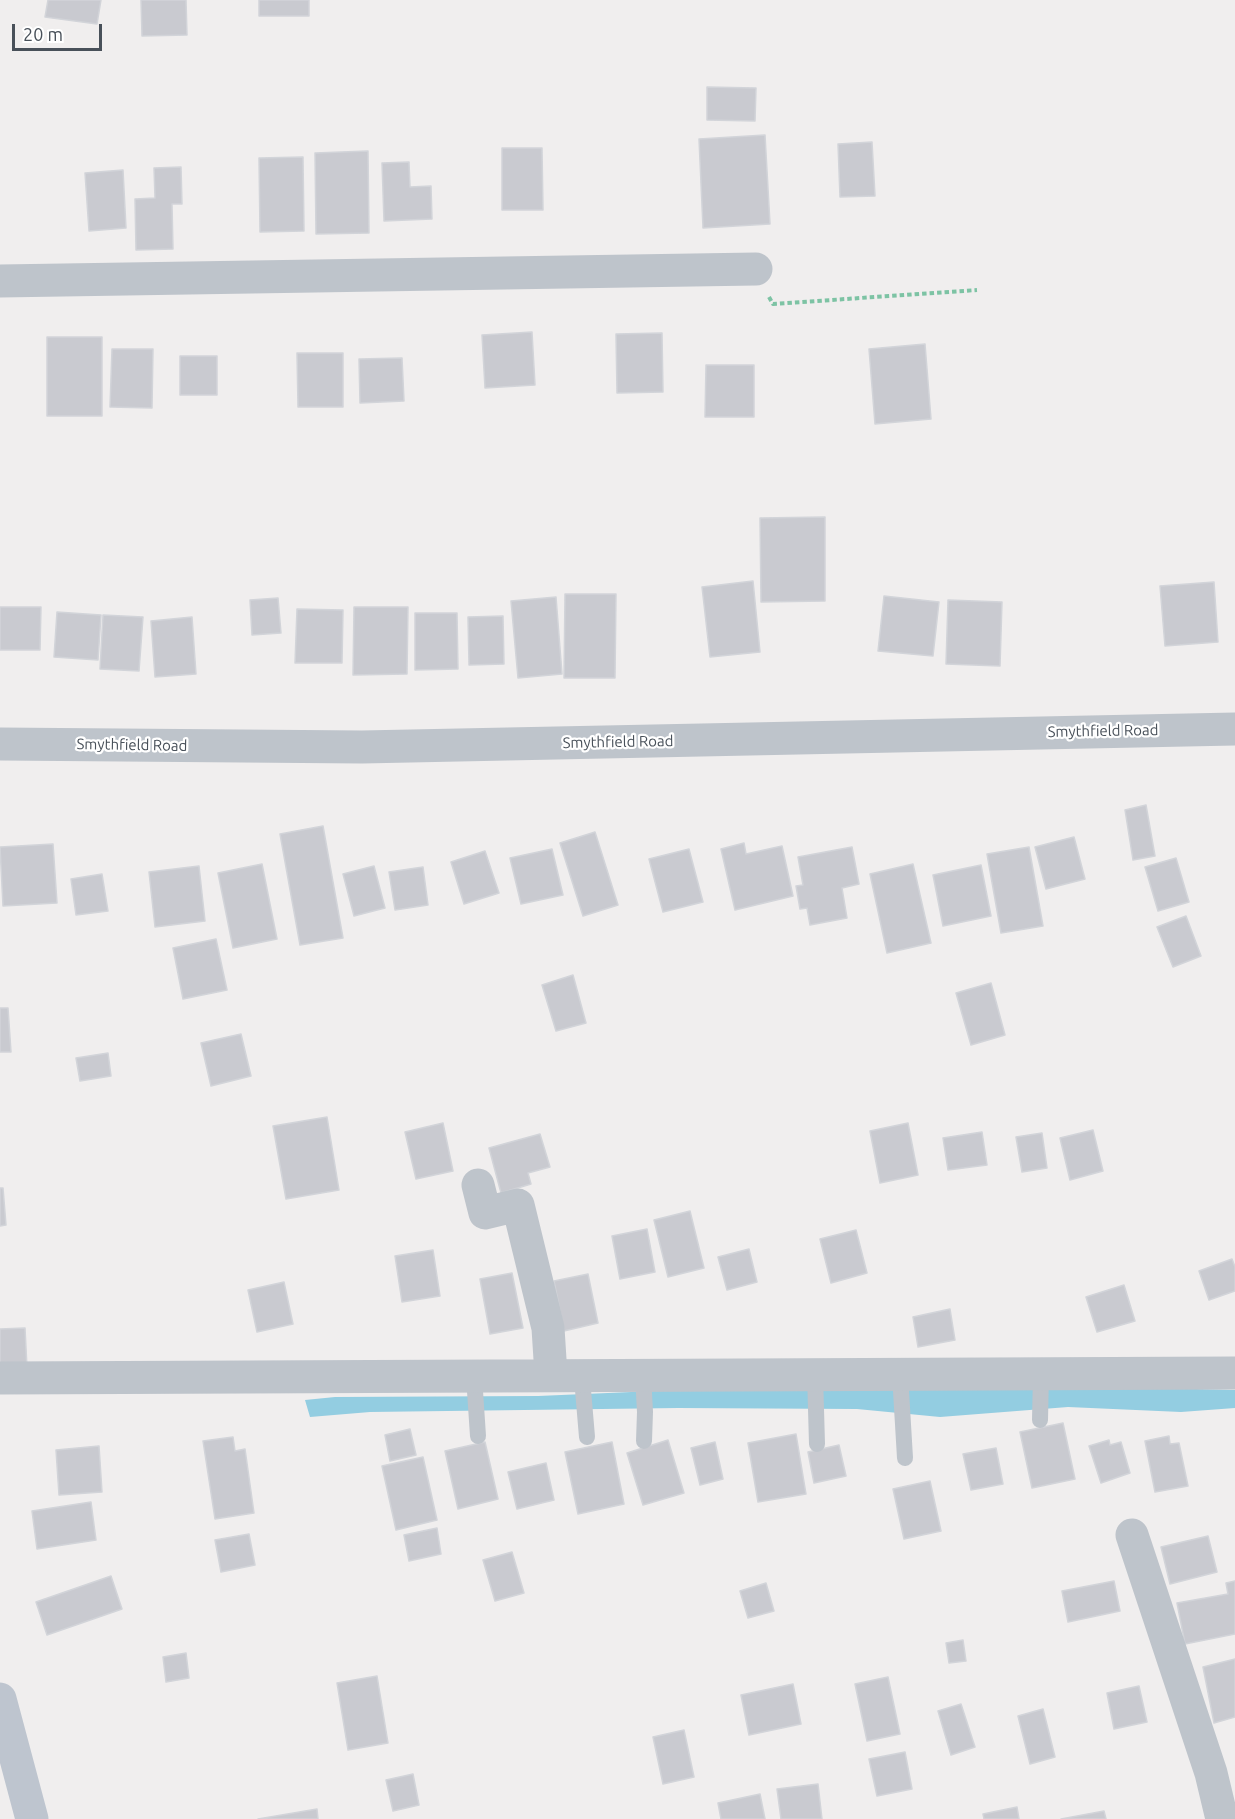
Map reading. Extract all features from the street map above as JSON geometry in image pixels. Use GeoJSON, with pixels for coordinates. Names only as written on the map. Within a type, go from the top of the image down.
{"type":"FeatureCollection","features":[{"type":"Feature","properties":{"kind":"street"},"geometry":{"type":"LineString","coordinates":[[0,281],[756,269]]}},
{"type":"Feature","properties":{"kind":"street","name":"Smythfield Road"},"geometry":{"type":"LineString","coordinates":[[0,744],[362,747],[1235,729]]}},
{"type":"Feature","properties":{"kind":"street"},"geometry":{"type":"LineString","coordinates":[[478,1185],[485,1213],[518,1205],[548,1328],[571,1380]]}},
{"type":"Feature","properties":{"kind":"street"},"geometry":{"type":"LineString","coordinates":[[0,1377],[474,1381],[815,1379],[901,1381],[1235,1373]]}},
{"type":"Feature","properties":{"kind":"street"},"geometry":{"type":"LineString","coordinates":[[1132,1535],[1211,1773],[1222,1819]]}},
{"type":"Feature","properties":{"kind":"street"},"geometry":{"type":"LineString","coordinates":[[0,1699],[32,1819]]}},
{"type":"Feature","properties":{"kind":"lane"},"geometry":{"type":"LineString","coordinates":[[1040,1378],[1040,1415]]}},
{"type":"Feature","properties":{"kind":"lane"},"geometry":{"type":"LineString","coordinates":[[643,1379],[644,1441]]}},
{"type":"Feature","properties":{"kind":"lane"},"geometry":{"type":"LineString","coordinates":[[815,1379],[817,1444]]}},
{"type":"Feature","properties":{"kind":"lane"},"geometry":{"type":"LineString","coordinates":[[571,1380],[584,1418],[587,1437]]}},
{"type":"Feature","properties":{"kind":"lane"},"geometry":{"type":"LineString","coordinates":[[474,1381],[478,1436]]}},
{"type":"Feature","properties":{"kind":"lane"},"geometry":{"type":"LineString","coordinates":[[901,1381],[905,1458]]}},
{"type":"Feature","properties":{"kind":"path"},"geometry":{"type":"LineString","coordinates":[[756,269],[773,304],[977,290]]}},
{"type":"Feature","properties":{"kind":"water"},"geometry":{"type":"Polygon","coordinates":[[[1037,1385],[1235,1390],[1235,1408],[1181,1412],[1068,1407],[940,1417],[857,1409],[678,1408],[370,1412],[310,1417],[305,1400],[335,1397],[538,1396],[701,1389],[1037,1385]]]}},
{"type":"Feature","properties":{"kind":"building"},"geometry":{"type":"Polygon","coordinates":[[[48,0],[101,0],[97,24],[45,17],[48,0]]]}},
{"type":"Feature","properties":{"kind":"building"},"geometry":{"type":"Polygon","coordinates":[[[141,0],[186,0],[187,35],[142,36],[141,0]]]}},
{"type":"Feature","properties":{"kind":"building"},"geometry":{"type":"Polygon","coordinates":[[[259,0],[309,0],[309,16],[259,16],[259,0]]]}},
{"type":"Feature","properties":{"kind":"building"},"geometry":{"type":"Polygon","coordinates":[[[707,87],[756,88],[755,121],[707,120],[707,87]]]}},
{"type":"Feature","properties":{"kind":"building"},"geometry":{"type":"Polygon","coordinates":[[[765,135],[770,224],[703,228],[699,139],[765,135]]]}},
{"type":"Feature","properties":{"kind":"building"},"geometry":{"type":"Polygon","coordinates":[[[872,142],[875,196],[840,197],[838,144],[872,142]]]}},
{"type":"Feature","properties":{"kind":"building"},"geometry":{"type":"Polygon","coordinates":[[[502,148],[542,148],[543,210],[502,210],[502,148]]]}},
{"type":"Feature","properties":{"kind":"building"},"geometry":{"type":"Polygon","coordinates":[[[368,151],[369,233],[316,234],[315,153],[368,151]]]}},
{"type":"Feature","properties":{"kind":"building"},"geometry":{"type":"Polygon","coordinates":[[[303,157],[304,231],[260,232],[259,158],[303,157]]]}},
{"type":"Feature","properties":{"kind":"building"},"geometry":{"type":"Polygon","coordinates":[[[409,162],[410,187],[431,186],[432,219],[384,221],[382,163],[409,162]]]}},
{"type":"Feature","properties":{"kind":"building"},"geometry":{"type":"Polygon","coordinates":[[[181,167],[182,204],[172,204],[173,249],[136,250],[135,199],[155,198],[154,168],[181,167]]]}},
{"type":"Feature","properties":{"kind":"building"},"geometry":{"type":"Polygon","coordinates":[[[123,170],[126,228],[89,231],[85,173],[123,170]]]}},
{"type":"Feature","properties":{"kind":"building"},"geometry":{"type":"Polygon","coordinates":[[[532,332],[535,385],[485,388],[482,335],[532,332]]]}},
{"type":"Feature","properties":{"kind":"building"},"geometry":{"type":"Polygon","coordinates":[[[662,333],[663,392],[617,393],[616,334],[662,333]]]}},
{"type":"Feature","properties":{"kind":"building"},"geometry":{"type":"Polygon","coordinates":[[[47,337],[102,337],[102,416],[47,416],[47,337]]]}},
{"type":"Feature","properties":{"kind":"building"},"geometry":{"type":"Polygon","coordinates":[[[925,344],[931,419],[875,424],[869,349],[925,344]]]}},
{"type":"Feature","properties":{"kind":"building"},"geometry":{"type":"Polygon","coordinates":[[[112,349],[153,349],[152,408],[110,407],[112,349]]]}},
{"type":"Feature","properties":{"kind":"building"},"geometry":{"type":"Polygon","coordinates":[[[297,353],[343,353],[343,407],[298,407],[297,353]]]}},
{"type":"Feature","properties":{"kind":"building"},"geometry":{"type":"Polygon","coordinates":[[[180,356],[217,356],[217,395],[180,395],[180,356]]]}},
{"type":"Feature","properties":{"kind":"building"},"geometry":{"type":"Polygon","coordinates":[[[402,358],[404,401],[360,403],[359,359],[402,358]]]}},
{"type":"Feature","properties":{"kind":"building"},"geometry":{"type":"Polygon","coordinates":[[[706,365],[754,365],[754,417],[705,417],[706,365]]]}},
{"type":"Feature","properties":{"kind":"building"},"geometry":{"type":"Polygon","coordinates":[[[825,517],[825,601],[761,602],[760,518],[825,517]]]}},
{"type":"Feature","properties":{"kind":"building"},"geometry":{"type":"Polygon","coordinates":[[[753,581],[760,652],[710,657],[702,587],[753,581]]]}},
{"type":"Feature","properties":{"kind":"building"},"geometry":{"type":"Polygon","coordinates":[[[1214,582],[1218,642],[1165,646],[1160,586],[1214,582]]]}},
{"type":"Feature","properties":{"kind":"building"},"geometry":{"type":"Polygon","coordinates":[[[565,594],[616,594],[615,678],[564,678],[565,594]]]}},
{"type":"Feature","properties":{"kind":"building"},"geometry":{"type":"Polygon","coordinates":[[[884,596],[939,602],[933,656],[878,651],[884,596]]]}},
{"type":"Feature","properties":{"kind":"building"},"geometry":{"type":"Polygon","coordinates":[[[556,597],[562,674],[518,678],[511,601],[556,597]]]}},
{"type":"Feature","properties":{"kind":"building"},"geometry":{"type":"Polygon","coordinates":[[[278,598],[281,633],[252,635],[250,600],[278,598]]]}},
{"type":"Feature","properties":{"kind":"building"},"geometry":{"type":"Polygon","coordinates":[[[948,600],[1002,602],[1000,666],[946,664],[948,600]]]}},
{"type":"Feature","properties":{"kind":"building"},"geometry":{"type":"Polygon","coordinates":[[[0,607],[41,607],[40,650],[0,650],[0,607]]]}},
{"type":"Feature","properties":{"kind":"building"},"geometry":{"type":"Polygon","coordinates":[[[354,607],[408,607],[407,674],[353,675],[354,607]]]}},
{"type":"Feature","properties":{"kind":"building"},"geometry":{"type":"Polygon","coordinates":[[[297,609],[343,610],[342,663],[295,663],[297,609]]]}},
{"type":"Feature","properties":{"kind":"building"},"geometry":{"type":"Polygon","coordinates":[[[57,612],[101,615],[98,660],[54,657],[57,612]]]}},
{"type":"Feature","properties":{"kind":"building"},"geometry":{"type":"Polygon","coordinates":[[[415,613],[457,613],[458,669],[415,670],[415,613]]]}},
{"type":"Feature","properties":{"kind":"building"},"geometry":{"type":"Polygon","coordinates":[[[103,615],[143,617],[139,671],[100,669],[103,615]]]}},
{"type":"Feature","properties":{"kind":"building"},"geometry":{"type":"Polygon","coordinates":[[[503,616],[504,664],[469,665],[468,617],[503,616]]]}},
{"type":"Feature","properties":{"kind":"building"},"geometry":{"type":"Polygon","coordinates":[[[192,617],[196,674],[155,677],[151,621],[192,617]]]}},
{"type":"Feature","properties":{"kind":"building"},"geometry":{"type":"Polygon","coordinates":[[[1146,805],[1155,856],[1133,860],[1125,810],[1146,805]]]}},
{"type":"Feature","properties":{"kind":"building"},"geometry":{"type":"Polygon","coordinates":[[[323,826],[343,938],[300,945],[280,834],[323,826]]]}},
{"type":"Feature","properties":{"kind":"building"},"geometry":{"type":"Polygon","coordinates":[[[595,832],[618,905],[583,916],[560,843],[595,832]]]}},
{"type":"Feature","properties":{"kind":"building"},"geometry":{"type":"Polygon","coordinates":[[[1074,837],[1085,879],[1046,889],[1035,847],[1074,837]]]}},
{"type":"Feature","properties":{"kind":"building"},"geometry":{"type":"Polygon","coordinates":[[[744,843],[746,854],[782,846],[793,896],[735,910],[721,849],[744,843]]]}},
{"type":"Feature","properties":{"kind":"building"},"geometry":{"type":"Polygon","coordinates":[[[53,844],[57,903],[3,906],[0,847],[53,844]]]}},
{"type":"Feature","properties":{"kind":"building"},"geometry":{"type":"Polygon","coordinates":[[[852,847],[859,884],[842,888],[847,918],[810,925],[807,908],[800,909],[796,886],[803,885],[798,857],[852,847]]]}},
{"type":"Feature","properties":{"kind":"building"},"geometry":{"type":"Polygon","coordinates":[[[1029,847],[1043,926],[1001,933],[987,854],[1029,847]]]}},
{"type":"Feature","properties":{"kind":"building"},"geometry":{"type":"Polygon","coordinates":[[[552,849],[563,895],[521,904],[510,858],[552,849]]]}},
{"type":"Feature","properties":{"kind":"building"},"geometry":{"type":"Polygon","coordinates":[[[689,849],[703,902],[663,912],[649,859],[689,849]]]}},
{"type":"Feature","properties":{"kind":"building"},"geometry":{"type":"Polygon","coordinates":[[[485,851],[499,893],[464,904],[451,862],[485,851]]]}},
{"type":"Feature","properties":{"kind":"building"},"geometry":{"type":"Polygon","coordinates":[[[1176,858],[1189,902],[1158,911],[1145,867],[1176,858]]]}},
{"type":"Feature","properties":{"kind":"building"},"geometry":{"type":"Polygon","coordinates":[[[262,864],[277,939],[233,948],[218,873],[262,864]]]}},
{"type":"Feature","properties":{"kind":"building"},"geometry":{"type":"Polygon","coordinates":[[[913,864],[931,943],[887,953],[870,874],[913,864]]]}},
{"type":"Feature","properties":{"kind":"building"},"geometry":{"type":"Polygon","coordinates":[[[981,865],[991,916],[943,926],[933,875],[981,865]]]}},
{"type":"Feature","properties":{"kind":"building"},"geometry":{"type":"Polygon","coordinates":[[[199,866],[205,921],[155,927],[149,872],[199,866]]]}},
{"type":"Feature","properties":{"kind":"building"},"geometry":{"type":"Polygon","coordinates":[[[374,866],[385,908],[354,916],[343,874],[374,866]]]}},
{"type":"Feature","properties":{"kind":"building"},"geometry":{"type":"Polygon","coordinates":[[[423,867],[428,905],[395,910],[389,872],[423,867]]]}},
{"type":"Feature","properties":{"kind":"building"},"geometry":{"type":"Polygon","coordinates":[[[102,874],[108,911],[76,915],[71,879],[102,874]]]}},
{"type":"Feature","properties":{"kind":"building"},"geometry":{"type":"Polygon","coordinates":[[[1186,916],[1201,956],[1173,967],[1157,927],[1186,916]]]}},
{"type":"Feature","properties":{"kind":"building"},"geometry":{"type":"Polygon","coordinates":[[[216,939],[227,990],[183,999],[173,948],[216,939]]]}},
{"type":"Feature","properties":{"kind":"building"},"geometry":{"type":"Polygon","coordinates":[[[573,975],[586,1023],[556,1031],[542,985],[573,975]]]}},
{"type":"Feature","properties":{"kind":"building"},"geometry":{"type":"Polygon","coordinates":[[[991,983],[1005,1035],[971,1045],[956,993],[991,983]]]}},
{"type":"Feature","properties":{"kind":"building"},"geometry":{"type":"Polygon","coordinates":[[[0,1008],[8,1008],[11,1052],[0,1052],[0,1008]]]}},
{"type":"Feature","properties":{"kind":"building"},"geometry":{"type":"Polygon","coordinates":[[[241,1034],[251,1076],[211,1086],[201,1043],[241,1034]]]}},
{"type":"Feature","properties":{"kind":"building"},"geometry":{"type":"Polygon","coordinates":[[[108,1053],[111,1076],[80,1081],[76,1058],[108,1053]]]}},
{"type":"Feature","properties":{"kind":"building"},"geometry":{"type":"Polygon","coordinates":[[[327,1117],[339,1190],[286,1199],[273,1126],[327,1117]]]}},
{"type":"Feature","properties":{"kind":"building"},"geometry":{"type":"Polygon","coordinates":[[[443,1123],[453,1171],[416,1179],[405,1132],[443,1123]]]}},
{"type":"Feature","properties":{"kind":"building"},"geometry":{"type":"Polygon","coordinates":[[[908,1123],[918,1175],[880,1183],[870,1131],[908,1123]]]}},
{"type":"Feature","properties":{"kind":"building"},"geometry":{"type":"Polygon","coordinates":[[[1093,1130],[1103,1171],[1070,1180],[1060,1138],[1093,1130]]]}},
{"type":"Feature","properties":{"kind":"building"},"geometry":{"type":"Polygon","coordinates":[[[982,1132],[987,1165],[948,1170],[943,1138],[982,1132]]]}},
{"type":"Feature","properties":{"kind":"building"},"geometry":{"type":"Polygon","coordinates":[[[1042,1133],[1047,1168],[1022,1172],[1016,1137],[1042,1133]]]}},
{"type":"Feature","properties":{"kind":"building"},"geometry":{"type":"Polygon","coordinates":[[[540,1134],[550,1167],[528,1173],[531,1184],[501,1193],[489,1148],[540,1134]]]}},
{"type":"Feature","properties":{"kind":"building"},"geometry":{"type":"Polygon","coordinates":[[[0,1188],[3,1188],[6,1225],[0,1226],[0,1188]]]}},
{"type":"Feature","properties":{"kind":"building"},"geometry":{"type":"Polygon","coordinates":[[[690,1211],[704,1268],[668,1277],[654,1220],[690,1211]]]}},
{"type":"Feature","properties":{"kind":"building"},"geometry":{"type":"Polygon","coordinates":[[[647,1229],[655,1272],[620,1279],[612,1236],[647,1229]]]}},
{"type":"Feature","properties":{"kind":"building"},"geometry":{"type":"Polygon","coordinates":[[[856,1230],[867,1273],[831,1283],[820,1239],[856,1230]]]}},
{"type":"Feature","properties":{"kind":"building"},"geometry":{"type":"Polygon","coordinates":[[[749,1249],[757,1282],[727,1290],[718,1257],[749,1249]]]}},
{"type":"Feature","properties":{"kind":"building"},"geometry":{"type":"Polygon","coordinates":[[[433,1250],[440,1296],[402,1302],[395,1256],[433,1250]]]}},
{"type":"Feature","properties":{"kind":"building"},"geometry":{"type":"Polygon","coordinates":[[[1232,1259],[1235,1267],[1235,1291],[1209,1300],[1199,1271],[1232,1259]]]}},
{"type":"Feature","properties":{"kind":"building"},"geometry":{"type":"Polygon","coordinates":[[[512,1273],[523,1328],[490,1334],[480,1279],[512,1273]]]}},
{"type":"Feature","properties":{"kind":"building"},"geometry":{"type":"Polygon","coordinates":[[[588,1274],[598,1323],[564,1331],[554,1281],[588,1274]]]}},
{"type":"Feature","properties":{"kind":"building"},"geometry":{"type":"Polygon","coordinates":[[[284,1282],[293,1324],[257,1332],[248,1290],[284,1282]]]}},
{"type":"Feature","properties":{"kind":"building"},"geometry":{"type":"Polygon","coordinates":[[[1124,1285],[1135,1321],[1097,1332],[1086,1297],[1124,1285]]]}},
{"type":"Feature","properties":{"kind":"building"},"geometry":{"type":"Polygon","coordinates":[[[950,1309],[955,1340],[918,1347],[913,1317],[950,1309]]]}},
{"type":"Feature","properties":{"kind":"building"},"geometry":{"type":"Polygon","coordinates":[[[25,1328],[27,1368],[0,1369],[0,1329],[25,1328]]]}},
{"type":"Feature","properties":{"kind":"building"},"geometry":{"type":"Polygon","coordinates":[[[1063,1423],[1075,1479],[1032,1488],[1020,1432],[1063,1423]]]}},
{"type":"Feature","properties":{"kind":"building"},"geometry":{"type":"Polygon","coordinates":[[[410,1429],[416,1455],[390,1461],[385,1435],[410,1429]]]}},
{"type":"Feature","properties":{"kind":"building"},"geometry":{"type":"Polygon","coordinates":[[[796,1434],[806,1494],[758,1502],[748,1443],[796,1434]]]}},
{"type":"Feature","properties":{"kind":"building"},"geometry":{"type":"Polygon","coordinates":[[[1169,1436],[1170,1444],[1179,1443],[1188,1486],[1155,1492],[1145,1441],[1169,1436]]]}},
{"type":"Feature","properties":{"kind":"building"},"geometry":{"type":"Polygon","coordinates":[[[233,1437],[235,1451],[245,1449],[254,1513],[215,1519],[203,1441],[233,1437]]]}},
{"type":"Feature","properties":{"kind":"building"},"geometry":{"type":"Polygon","coordinates":[[[668,1440],[684,1493],[643,1505],[627,1453],[668,1440]]]}},
{"type":"Feature","properties":{"kind":"building"},"geometry":{"type":"Polygon","coordinates":[[[1109,1440],[1110,1445],[1121,1442],[1130,1473],[1101,1483],[1089,1446],[1109,1440]]]}},
{"type":"Feature","properties":{"kind":"building"},"geometry":{"type":"Polygon","coordinates":[[[485,1442],[498,1499],[458,1509],[445,1451],[485,1442]]]}},
{"type":"Feature","properties":{"kind":"building"},"geometry":{"type":"Polygon","coordinates":[[[612,1442],[624,1504],[578,1514],[565,1452],[612,1442]]]}},
{"type":"Feature","properties":{"kind":"building"},"geometry":{"type":"Polygon","coordinates":[[[715,1442],[723,1479],[700,1485],[691,1448],[715,1442]]]}},
{"type":"Feature","properties":{"kind":"building"},"geometry":{"type":"Polygon","coordinates":[[[839,1445],[846,1476],[814,1483],[808,1452],[839,1445]]]}},
{"type":"Feature","properties":{"kind":"building"},"geometry":{"type":"Polygon","coordinates":[[[99,1446],[102,1492],[59,1495],[56,1450],[99,1446]]]}},
{"type":"Feature","properties":{"kind":"building"},"geometry":{"type":"Polygon","coordinates":[[[996,1448],[1003,1484],[971,1490],[963,1454],[996,1448]]]}},
{"type":"Feature","properties":{"kind":"building"},"geometry":{"type":"Polygon","coordinates":[[[423,1457],[437,1520],[396,1530],[382,1466],[423,1457]]]}},
{"type":"Feature","properties":{"kind":"building"},"geometry":{"type":"Polygon","coordinates":[[[546,1463],[554,1500],[517,1509],[508,1472],[546,1463]]]}},
{"type":"Feature","properties":{"kind":"building"},"geometry":{"type":"Polygon","coordinates":[[[930,1481],[941,1531],[904,1539],[893,1489],[930,1481]]]}},
{"type":"Feature","properties":{"kind":"building"},"geometry":{"type":"Polygon","coordinates":[[[91,1502],[96,1540],[37,1549],[32,1511],[91,1502]]]}},
{"type":"Feature","properties":{"kind":"building"},"geometry":{"type":"Polygon","coordinates":[[[437,1528],[441,1554],[409,1561],[404,1535],[437,1528]]]}},
{"type":"Feature","properties":{"kind":"building"},"geometry":{"type":"Polygon","coordinates":[[[249,1534],[255,1565],[221,1572],[215,1540],[249,1534]]]}},
{"type":"Feature","properties":{"kind":"building"},"geometry":{"type":"Polygon","coordinates":[[[1208,1536],[1217,1572],[1170,1584],[1161,1547],[1208,1536]]]}},
{"type":"Feature","properties":{"kind":"building"},"geometry":{"type":"Polygon","coordinates":[[[512,1552],[524,1593],[495,1601],[483,1560],[512,1552]]]}},
{"type":"Feature","properties":{"kind":"building"},"geometry":{"type":"Polygon","coordinates":[[[111,1576],[122,1609],[47,1635],[36,1602],[111,1576]]]}},
{"type":"Feature","properties":{"kind":"building"},"geometry":{"type":"Polygon","coordinates":[[[1114,1581],[1120,1611],[1068,1622],[1062,1591],[1114,1581]]]}},
{"type":"Feature","properties":{"kind":"building"},"geometry":{"type":"Polygon","coordinates":[[[1235,1581],[1235,1634],[1185,1644],[1177,1603],[1228,1594],[1226,1583],[1235,1581]]]}},
{"type":"Feature","properties":{"kind":"building"},"geometry":{"type":"Polygon","coordinates":[[[766,1583],[774,1611],[748,1618],[740,1591],[766,1583]]]}},
{"type":"Feature","properties":{"kind":"building"},"geometry":{"type":"Polygon","coordinates":[[[963,1640],[966,1661],[949,1663],[946,1643],[963,1640]]]}},
{"type":"Feature","properties":{"kind":"building"},"geometry":{"type":"Polygon","coordinates":[[[186,1653],[189,1678],[166,1682],[163,1657],[186,1653]]]}},
{"type":"Feature","properties":{"kind":"building"},"geometry":{"type":"Polygon","coordinates":[[[1235,1659],[1235,1717],[1214,1723],[1203,1667],[1235,1659]]]}},
{"type":"Feature","properties":{"kind":"building"},"geometry":{"type":"Polygon","coordinates":[[[377,1676],[388,1743],[348,1750],[337,1683],[377,1676]]]}},
{"type":"Feature","properties":{"kind":"building"},"geometry":{"type":"Polygon","coordinates":[[[888,1677],[900,1734],[867,1741],[855,1684],[888,1677]]]}},
{"type":"Feature","properties":{"kind":"building"},"geometry":{"type":"Polygon","coordinates":[[[793,1684],[801,1724],[749,1735],[741,1695],[793,1684]]]}},
{"type":"Feature","properties":{"kind":"building"},"geometry":{"type":"Polygon","coordinates":[[[1139,1686],[1147,1722],[1114,1729],[1107,1693],[1139,1686]]]}},
{"type":"Feature","properties":{"kind":"building"},"geometry":{"type":"Polygon","coordinates":[[[961,1704],[975,1747],[951,1755],[938,1711],[961,1704]]]}},
{"type":"Feature","properties":{"kind":"building"},"geometry":{"type":"Polygon","coordinates":[[[1043,1709],[1055,1757],[1030,1764],[1018,1716],[1043,1709]]]}},
{"type":"Feature","properties":{"kind":"building"},"geometry":{"type":"Polygon","coordinates":[[[684,1730],[694,1777],[663,1784],[653,1737],[684,1730]]]}},
{"type":"Feature","properties":{"kind":"building"},"geometry":{"type":"Polygon","coordinates":[[[905,1752],[912,1789],[877,1796],[869,1759],[905,1752]]]}},
{"type":"Feature","properties":{"kind":"building"},"geometry":{"type":"Polygon","coordinates":[[[413,1774],[419,1805],[393,1811],[386,1780],[413,1774]]]}},
{"type":"Feature","properties":{"kind":"building"},"geometry":{"type":"Polygon","coordinates":[[[818,1784],[822,1819],[781,1819],[777,1789],[818,1784]]]}},
{"type":"Feature","properties":{"kind":"building"},"geometry":{"type":"Polygon","coordinates":[[[760,1794],[765,1819],[721,1819],[718,1803],[760,1794]]]}},
{"type":"Feature","properties":{"kind":"building"},"geometry":{"type":"Polygon","coordinates":[[[1017,1807],[1019,1819],[984,1819],[983,1814],[1017,1807]]]}},
{"type":"Feature","properties":{"kind":"building"},"geometry":{"type":"Polygon","coordinates":[[[317,1809],[318,1819],[258,1819],[317,1809]]]}},
{"type":"Feature","properties":{"kind":"building"},"geometry":{"type":"Polygon","coordinates":[[[1104,1811],[1106,1819],[1061,1819],[1104,1811]]]}}]}
